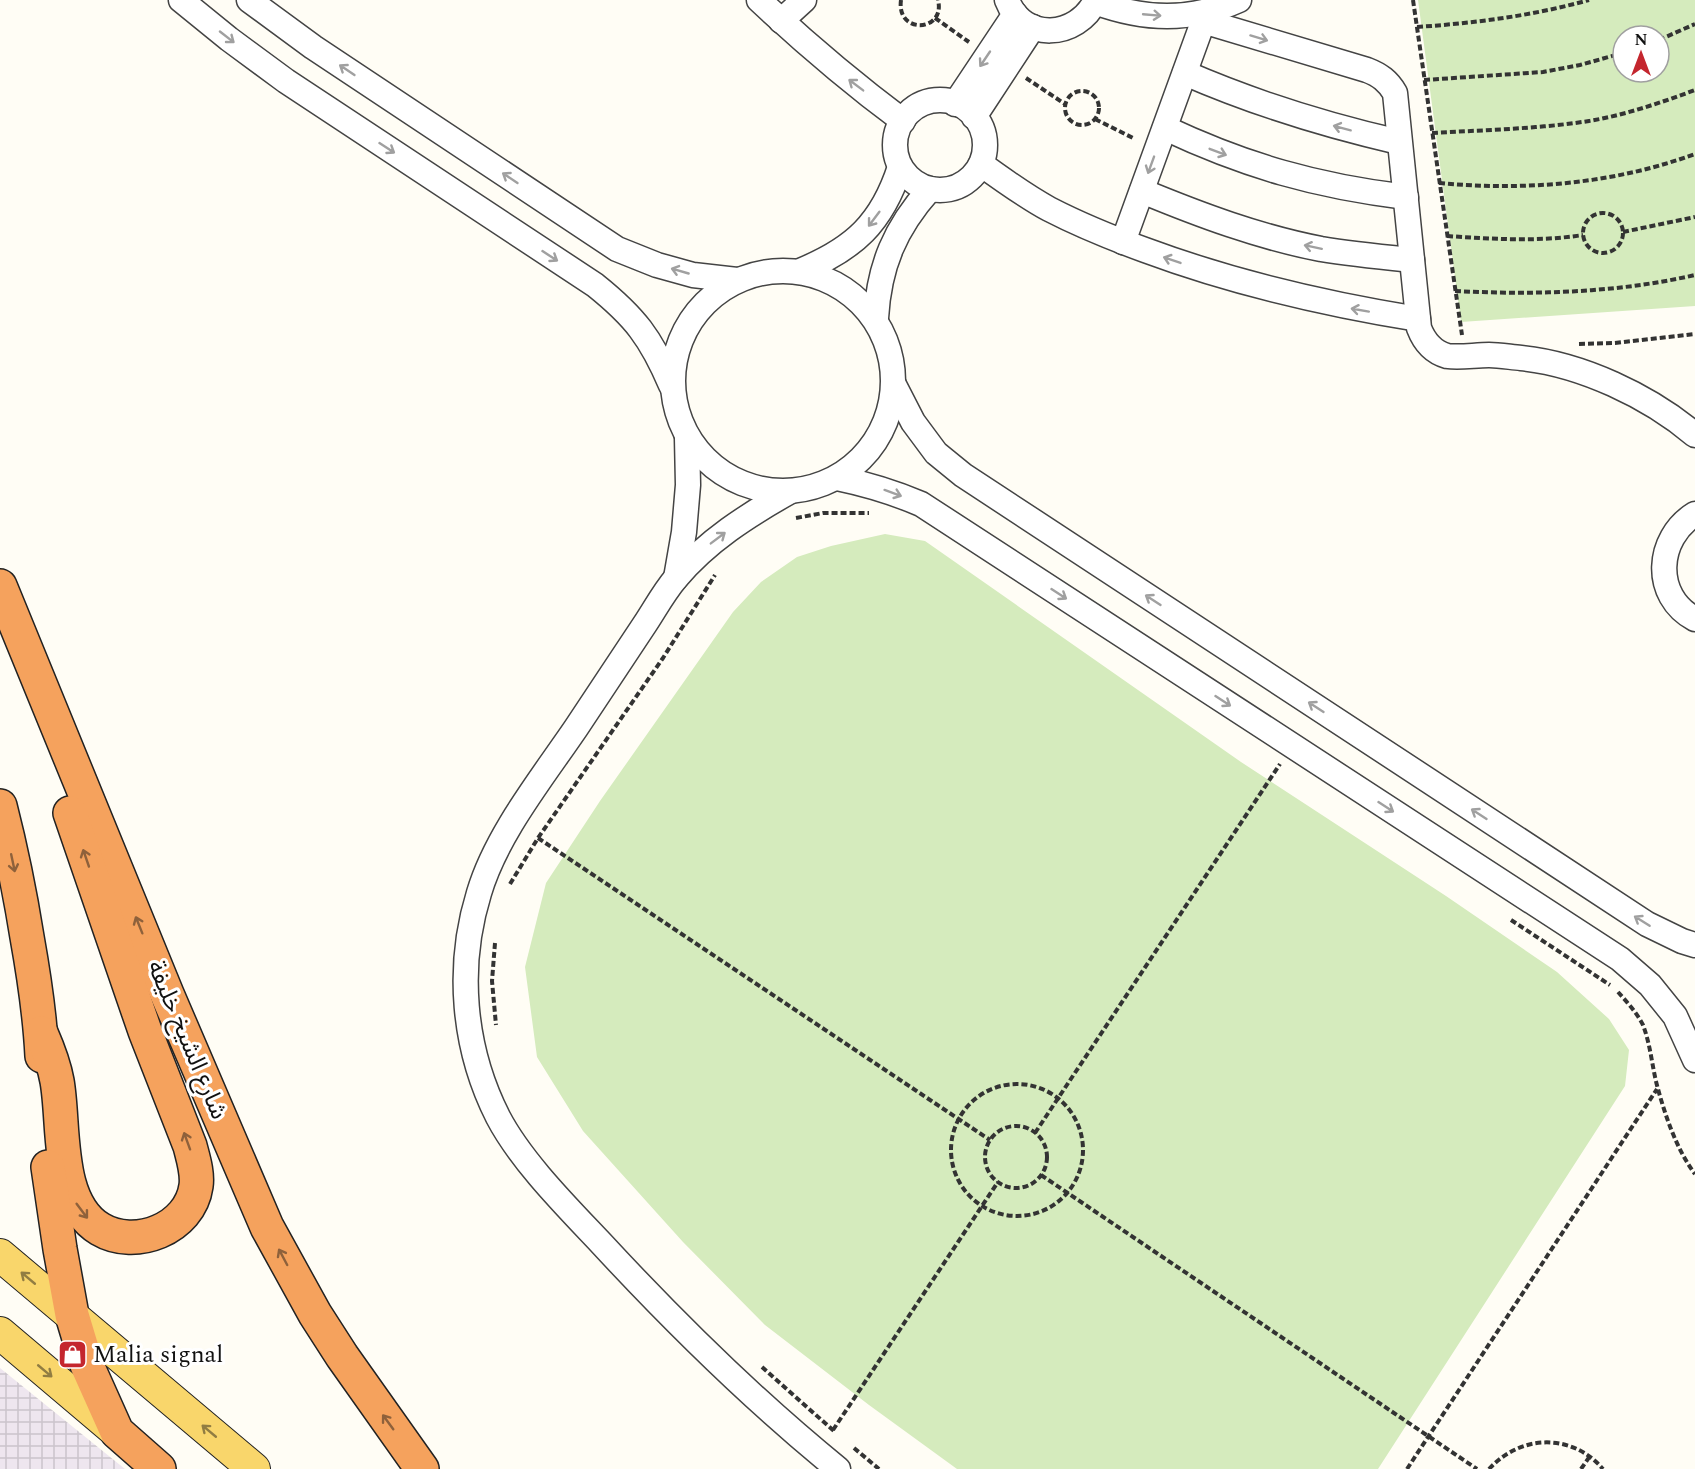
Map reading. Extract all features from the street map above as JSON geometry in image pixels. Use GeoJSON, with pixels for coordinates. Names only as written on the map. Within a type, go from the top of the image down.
{"type":"FeatureCollection","features":[{"type":"Feature","properties":{"kind":"highway"},"geometry":{"type":"LineString","coordinates":[[4,595],[8,650],[80,841],[145,1030],[190,1146],[195,1165],[196,1186],[189,1205],[176,1221],[159,1232],[139,1238],[119,1236],[99,1229],[84,1215],[73,1198],[68,1178],[57,1081],[48,1048],[41,1033]]}},
{"type":"Feature","properties":{"kind":"highway","name":"شارع الشيخ خليفة"},"geometry":{"type":"LineString","coordinates":[[4,595],[167,993],[267,1227],[315,1314],[342,1356],[423,1469]]}},
{"type":"Feature","properties":{"kind":"highway"},"geometry":{"type":"LineString","coordinates":[[0,806],[20,894],[32,963],[41,1033],[50,1183],[72,1315],[87,1365],[117,1432],[159,1469]]}},
{"type":"Feature","properties":{"kind":"main road"},"geometry":{"type":"LineString","coordinates":[[0,1254],[254,1469]]}},
{"type":"Feature","properties":{"kind":"main road"},"geometry":{"type":"LineString","coordinates":[[0,1333],[117,1432]]}},
{"type":"Feature","properties":{"kind":"street"},"geometry":{"type":"LineString","coordinates":[[182,0],[229,39],[286,81],[595,285],[620,305],[642,329],[659,356],[671,385],[676,412],[687,438],[714,468],[749,486],[789,492]]}},
{"type":"Feature","properties":{"kind":"street"},"geometry":{"type":"LineString","coordinates":[[249,0],[313,47],[617,249],[657,265],[693,275],[737,280]]}},
{"type":"Feature","properties":{"kind":"street"},"geometry":{"type":"LineString","coordinates":[[759,0],[848,80],[903,121]]}},
{"type":"Feature","properties":{"kind":"street"},"geometry":{"type":"LineString","coordinates":[[781,21],[804,0]]}},
{"type":"Feature","properties":{"kind":"street"},"geometry":{"type":"LineString","coordinates":[[1123,242],[1205,16],[1239,0]]}},
{"type":"Feature","properties":{"kind":"street"},"geometry":{"type":"LineString","coordinates":[[965,110],[998,61],[1018,14],[1045,30],[1058,30],[1080,21],[1095,1],[1131,13],[1205,16],[1381,76],[1395,93],[1419,328],[1430,347],[1448,356],[1491,355],[1525,358],[1588,375],[1654,404],[1695,435]]}},
{"type":"Feature","properties":{"kind":"street"},"geometry":{"type":"LineString","coordinates":[[1185,73],[1279,110],[1399,142]]}},
{"type":"Feature","properties":{"kind":"street"},"geometry":{"type":"LineString","coordinates":[[944,101],[965,110],[984,135],[985,145],[981,164],[974,174],[960,185],[942,190],[930,189],[918,184],[900,167],[896,156],[897,132],[903,121],[920,105],[932,102],[944,101]]}},
{"type":"Feature","properties":{"kind":"street"},"geometry":{"type":"LineString","coordinates":[[1161,139],[1203,146],[1282,174],[1343,188],[1406,197]]}},
{"type":"Feature","properties":{"kind":"street"},"geometry":{"type":"LineString","coordinates":[[981,164],[1021,193],[1048,208],[1076,222],[1170,260],[1297,297],[1418,319]]}},
{"type":"Feature","properties":{"kind":"street"},"geometry":{"type":"LineString","coordinates":[[800,271],[821,263],[858,238],[886,204],[900,167]]}},
{"type":"Feature","properties":{"kind":"street"},"geometry":{"type":"LineString","coordinates":[[876,318],[881,276],[887,255],[907,216],[930,189]]}},
{"type":"Feature","properties":{"kind":"street"},"geometry":{"type":"LineString","coordinates":[[1142,191],[1229,225],[1274,238],[1342,252],[1412,260]]}},
{"type":"Feature","properties":{"kind":"street"},"geometry":{"type":"LineString","coordinates":[[671,385],[675,352],[688,322],[710,297],[737,280],[768,271],[800,271],[831,281],[858,299],[876,318],[891,353],[894,385],[890,413],[878,439],[860,461],[837,478],[813,487],[789,492],[748,515],[710,544],[676,578],[522,808],[497,848],[479,892],[468,938],[465,985],[469,1031],[481,1075],[499,1118],[524,1156],[629,1274],[696,1341],[838,1469]]}},
{"type":"Feature","properties":{"kind":"street"},"geometry":{"type":"LineString","coordinates":[[894,385],[918,430],[936,453],[963,475],[1647,924],[1695,945]]}},
{"type":"Feature","properties":{"kind":"street"},"geometry":{"type":"LineString","coordinates":[[676,578],[687,497],[687,438]]}},
{"type":"Feature","properties":{"kind":"street"},"geometry":{"type":"LineString","coordinates":[[837,478],[894,492],[921,504],[1620,959],[1650,985],[1675,1016],[1695,1060]]}},
{"type":"Feature","properties":{"kind":"street"},"geometry":{"type":"LineString","coordinates":[[1695,514],[1685,520],[1674,532],[1667,546],[1664,577],[1669,592],[1678,605],[1695,619]]}},
{"type":"Feature","properties":{"kind":"path"},"geometry":{"type":"LineString","coordinates":[[901,0],[900,8],[903,16],[915,25],[922,26],[936,18],[939,11],[938,0]]}},
{"type":"Feature","properties":{"kind":"path"},"geometry":{"type":"LineString","coordinates":[[1413,0],[1462,336],[1472,337]]}},
{"type":"Feature","properties":{"kind":"path"},"geometry":{"type":"LineString","coordinates":[[1417,27],[1506,18],[1589,0]]}},
{"type":"Feature","properties":{"kind":"path"},"geometry":{"type":"LineString","coordinates":[[936,18],[1065,104]]}},
{"type":"Feature","properties":{"kind":"path"},"geometry":{"type":"LineString","coordinates":[[1671,35],[1695,24]]}},
{"type":"Feature","properties":{"kind":"path"},"geometry":{"type":"LineString","coordinates":[[1424,80],[1543,72],[1580,65],[1611,56]]}},
{"type":"Feature","properties":{"kind":"path"},"geometry":{"type":"LineString","coordinates":[[1432,132],[1590,121],[1628,113],[1695,90]]}},
{"type":"Feature","properties":{"kind":"path"},"geometry":{"type":"LineString","coordinates":[[1087,92],[1097,100],[1098,114],[1090,124],[1077,125],[1067,117],[1065,104],[1073,93],[1087,92]]}},
{"type":"Feature","properties":{"kind":"path"},"geometry":{"type":"LineString","coordinates":[[1095,120],[1161,139]]}},
{"type":"Feature","properties":{"kind":"path"},"geometry":{"type":"LineString","coordinates":[[1440,183],[1508,187],[1551,185],[1635,172],[1695,154]]}},
{"type":"Feature","properties":{"kind":"path"},"geometry":{"type":"LineString","coordinates":[[1604,213],[1617,219],[1623,232],[1619,245],[1608,253],[1594,252],[1584,242],[1583,235],[1586,222],[1591,217],[1604,213]]}},
{"type":"Feature","properties":{"kind":"path"},"geometry":{"type":"LineString","coordinates":[[1623,232],[1695,217]]}},
{"type":"Feature","properties":{"kind":"path"},"geometry":{"type":"LineString","coordinates":[[1447,236],[1495,240],[1543,240],[1583,235]]}},
{"type":"Feature","properties":{"kind":"path"},"geometry":{"type":"LineString","coordinates":[[1455,291],[1513,293],[1600,290],[1695,275]]}},
{"type":"Feature","properties":{"kind":"path"},"geometry":{"type":"LineString","coordinates":[[1577,344],[1616,343],[1695,334]]}},
{"type":"Feature","properties":{"kind":"path"},"geometry":{"type":"LineString","coordinates":[[794,518],[824,513],[879,514]]}},
{"type":"Feature","properties":{"kind":"path"},"geometry":{"type":"LineString","coordinates":[[505,893],[538,838],[663,658],[718,569]]}},
{"type":"Feature","properties":{"kind":"path"},"geometry":{"type":"LineString","coordinates":[[1035,1133],[1280,763],[1290,770]]}},
{"type":"Feature","properties":{"kind":"path"},"geometry":{"type":"LineString","coordinates":[[538,838],[990,1140]]}},
{"type":"Feature","properties":{"kind":"path"},"geometry":{"type":"LineString","coordinates":[[1503,914],[1613,987],[1625,1000],[1642,1024],[1653,1061],[1658,1089],[1674,1139],[1695,1174]]}},
{"type":"Feature","properties":{"kind":"path"},"geometry":{"type":"LineString","coordinates":[[495,938],[492,981],[496,1033]]}},
{"type":"Feature","properties":{"kind":"path"},"geometry":{"type":"LineString","coordinates":[[1012,1084],[1028,1085],[1058,1098],[1069,1109],[1082,1136],[1083,1152],[1080,1167],[1075,1181],[1066,1193],[1056,1203],[1045,1209],[1019,1216],[982,1206],[969,1196],[955,1172],[951,1158],[951,1144],[958,1119],[969,1105],[981,1094],[1012,1084]]}},
{"type":"Feature","properties":{"kind":"path"},"geometry":{"type":"LineString","coordinates":[[1407,1469],[1658,1089]]}},
{"type":"Feature","properties":{"kind":"path"},"geometry":{"type":"LineString","coordinates":[[1022,1127],[1035,1133],[1046,1150],[1046,1163],[1041,1175],[1032,1184],[1021,1188],[1009,1188],[992,1178],[986,1166],[985,1153],[990,1140],[1007,1128],[1022,1127]]}},
{"type":"Feature","properties":{"kind":"path"},"geometry":{"type":"LineString","coordinates":[[1041,1175],[1478,1469]]}},
{"type":"Feature","properties":{"kind":"path"},"geometry":{"type":"LineString","coordinates":[[757,1363],[833,1430],[998,1182]]}},
{"type":"Feature","properties":{"kind":"path"},"geometry":{"type":"LineString","coordinates":[[1489,1469],[1510,1451],[1542,1442],[1559,1443],[1575,1448],[1590,1456],[1603,1469]]}},
{"type":"Feature","properties":{"kind":"path"},"geometry":{"type":"LineString","coordinates":[[1581,1469],[1590,1456]]}},
{"type":"Feature","properties":{"kind":"shaded area"},"geometry":{"type":"Polygon","coordinates":[[[0,1368],[125,1469],[0,1469],[0,1368]]]}},
{"type":"Feature","properties":{"kind":"green space"},"geometry":{"type":"Polygon","coordinates":[[[1418,0],[1695,0],[1695,306],[1461,322],[1418,0]]]}},
{"type":"Feature","properties":{"kind":"green space"},"geometry":{"type":"Polygon","coordinates":[[[885,534],[925,541],[1241,762],[1446,896],[1557,972],[1609,1019],[1629,1050],[1625,1086],[1378,1469],[957,1469],[765,1325],[683,1242],[583,1131],[537,1057],[525,967],[546,883],[600,801],[733,612],[761,582],[797,557],[831,546],[885,534]]]}},
{"type":"Feature","properties":{"kind":"place","name":"Malia signal"},"geometry":{"type":"Point","coordinates":[72,1355]}}]}
